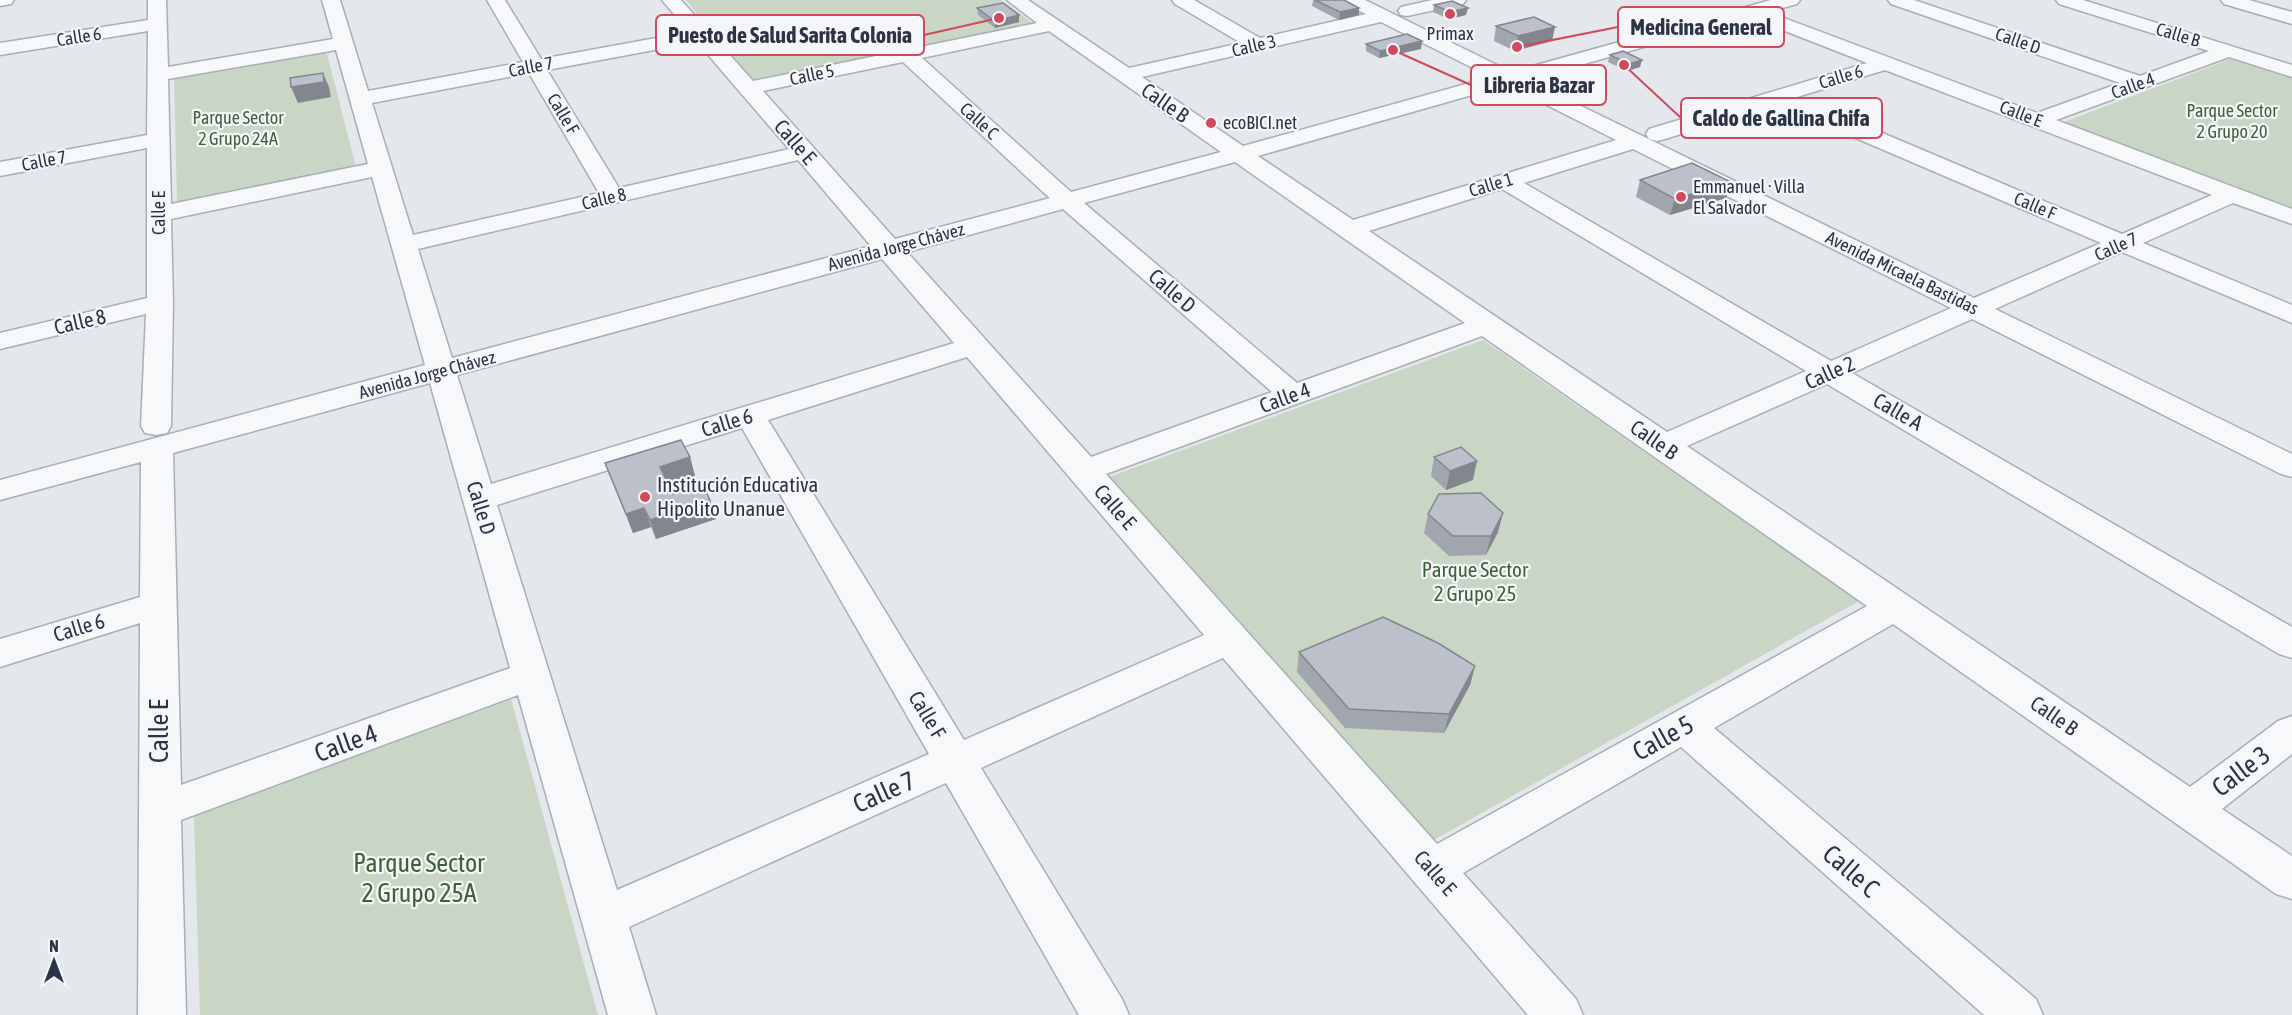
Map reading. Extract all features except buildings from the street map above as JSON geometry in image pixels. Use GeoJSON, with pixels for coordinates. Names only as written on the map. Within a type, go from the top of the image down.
{"type":"FeatureCollection","features":[{"type":"Feature","properties":{"kind":"main road"},"geometry":{"type":"LineString","coordinates":[[0,1],[5,0]]}},
{"type":"Feature","properties":{"kind":"street","name":"Calle E"},"geometry":{"type":"LineString","coordinates":[[158,0],[160,303],[156,437],[162,1015]]}},
{"type":"Feature","properties":{"kind":"street","name":"Calle D"},"geometry":{"type":"LineString","coordinates":[[331,0],[632,1015]]}},
{"type":"Feature","properties":{"kind":"street","name":"Calle F"},"geometry":{"type":"LineString","coordinates":[[496,0],[613,197]]}},
{"type":"Feature","properties":{"kind":"street","name":"Calle E"},"geometry":{"type":"LineString","coordinates":[[671,0],[1559,1015]]}},
{"type":"Feature","properties":{"kind":"street","name":"Calle B"},"geometry":{"type":"LineString","coordinates":[[1016,0],[2292,880]]}},
{"type":"Feature","properties":{"kind":"street"},"geometry":{"type":"LineString","coordinates":[[1181,0],[1258,45]]}},
{"type":"Feature","properties":{"kind":"street","name":"Avenida Micaela Bastidas"},"geometry":{"type":"LineString","coordinates":[[1351,0],[1407,11],[1512,70]]}},
{"type":"Feature","properties":{"kind":"street"},"geometry":{"type":"LineString","coordinates":[[1407,11],[1457,0]]}},
{"type":"Feature","properties":{"kind":"street","name":"Avenida Jorge Chávez"},"geometry":{"type":"LineString","coordinates":[[0,490],[156,437],[1230,148],[1512,70],[1737,4],[1791,0]]}},
{"type":"Feature","properties":{"kind":"street","name":"Calle D"},"geometry":{"type":"LineString","coordinates":[[1897,0],[2140,83]]}},
{"type":"Feature","properties":{"kind":"street"},"geometry":{"type":"LineString","coordinates":[[2230,0],[2292,18]]}},
{"type":"Feature","properties":{"kind":"street","name":"Calle B"},"geometry":{"type":"LineString","coordinates":[[2071,1],[2292,71]]}},
{"type":"Feature","properties":{"kind":"street","name":"Calle E"},"geometry":{"type":"LineString","coordinates":[[1737,4],[2292,217]]}},
{"type":"Feature","properties":{"kind":"street","name":"Calle 3"},"geometry":{"type":"LineString","coordinates":[[1125,75],[1258,45],[1383,8]]}},
{"type":"Feature","properties":{"kind":"street","name":"Avenida Micaela Bastidas"},"geometry":{"type":"LineString","coordinates":[[1383,8],[1987,304],[2292,441]]}},
{"type":"Feature","properties":{"kind":"street","name":"Calle 6"},"geometry":{"type":"LineString","coordinates":[[0,49],[158,24]]}},
{"type":"Feature","properties":{"kind":"street","name":"Calle 5"},"geometry":{"type":"LineString","coordinates":[[748,88],[1052,25]]}},
{"type":"Feature","properties":{"kind":"street","name":"Calle 7"},"geometry":{"type":"LineString","coordinates":[[360,99],[702,34]]}},
{"type":"Feature","properties":{"kind":"street"},"geometry":{"type":"LineString","coordinates":[[158,75],[344,43]]}},
{"type":"Feature","properties":{"kind":"street","name":"Calle 4"},"geometry":{"type":"LineString","coordinates":[[2037,120],[2228,51]]}},
{"type":"Feature","properties":{"kind":"street","name":"Calle C"},"geometry":{"type":"LineString","coordinates":[[907,55],[1059,193]]}},
{"type":"Feature","properties":{"kind":"street","name":"Calle 6"},"geometry":{"type":"LineString","coordinates":[[1646,137],[1886,63]]}},
{"type":"Feature","properties":{"kind":"street","name":"Calle F"},"geometry":{"type":"LineString","coordinates":[[1778,97],[2292,315]]}},
{"type":"Feature","properties":{"kind":"street","name":"Calle 1"},"geometry":{"type":"LineString","coordinates":[[1348,229],[1646,137]]}},
{"type":"Feature","properties":{"kind":"street","name":"Calle 7"},"geometry":{"type":"LineString","coordinates":[[0,169],[159,139]]}},
{"type":"Feature","properties":{"kind":"street","name":"Calle 8"},"geometry":{"type":"LineString","coordinates":[[404,245],[805,152]]}},
{"type":"Feature","properties":{"kind":"street"},"geometry":{"type":"LineString","coordinates":[[159,214],[381,168]]}},
{"type":"Feature","properties":{"kind":"street","name":"Calle A"},"geometry":{"type":"LineString","coordinates":[[1504,181],[2292,644]]}},
{"type":"Feature","properties":{"kind":"street","name":"Calle D"},"geometry":{"type":"LineString","coordinates":[[1059,193],[1293,395]]}},
{"type":"Feature","properties":{"kind":"street","name":"Calle 7"},"geometry":{"type":"LineString","coordinates":[[1987,304],[2233,194]]}},
{"type":"Feature","properties":{"kind":"street","name":"Calle 8"},"geometry":{"type":"LineString","coordinates":[[0,341],[160,303]]}},
{"type":"Feature","properties":{"kind":"street","name":"Avenida Micaela Bastidas"},"geometry":{"type":"LineString","coordinates":[[1987,304],[2292,467]]}},
{"type":"Feature","properties":{"kind":"street","name":"Calle 2"},"geometry":{"type":"LineString","coordinates":[[1662,446],[1987,304]]}},
{"type":"Feature","properties":{"kind":"street","name":"Calle 4"},"geometry":{"type":"LineString","coordinates":[[1083,471],[1486,325]]}},
{"type":"Feature","properties":{"kind":"street","name":"Calle 6"},"geometry":{"type":"LineString","coordinates":[[479,499],[974,346]]}},
{"type":"Feature","properties":{"kind":"street","name":"Calle F"},"geometry":{"type":"LineString","coordinates":[[750,415],[1105,1015]]}},
{"type":"Feature","properties":{"kind":"street","name":"Avenida Jorge Chávez"},"geometry":{"type":"LineString","coordinates":[[0,467],[156,437]]}},
{"type":"Feature","properties":{"kind":"street","name":"Calle 6"},"geometry":{"type":"LineString","coordinates":[[0,652],[159,603]]}},
{"type":"Feature","properties":{"kind":"street","name":"Calle 5"},"geometry":{"type":"LineString","coordinates":[[1431,869],[1895,607]]}},
{"type":"Feature","properties":{"kind":"street","name":"Calle 7"},"geometry":{"type":"LineString","coordinates":[[603,917],[1231,639]]}},
{"type":"Feature","properties":{"kind":"street","name":"Calle 4"},"geometry":{"type":"LineString","coordinates":[[160,810],[532,675]]}},
{"type":"Feature","properties":{"kind":"street","name":"Calle C"},"geometry":{"type":"LineString","coordinates":[[1684,726],[2019,1015]]}},
{"type":"Feature","properties":{"kind":"street","name":"Calle 3"},"geometry":{"type":"LineString","coordinates":[[2190,810],[2292,732]]}},
{"type":"Feature","properties":{"kind":"green space"},"geometry":{"type":"Polygon","coordinates":[[[686,0],[1001,0],[1034,24],[754,83],[686,0]]]}},
{"type":"Feature","properties":{"kind":"green space","name":"Parque Sector 2 Grupo 24A"},"geometry":{"type":"Polygon","coordinates":[[[326,50],[356,167],[177,204],[174,77],[326,50]]]}},
{"type":"Feature","properties":{"kind":"green space","name":"Parque Sector 2 Grupo 20"},"geometry":{"type":"Polygon","coordinates":[[[2233,58],[2292,76],[2292,208],[2064,122],[2233,58]]]}},
{"type":"Feature","properties":{"kind":"green space","name":"Parque Sector 2 Grupo 25"},"geometry":{"type":"Polygon","coordinates":[[[1483,340],[1859,601],[1432,841],[1106,478],[1483,340]]]}},
{"type":"Feature","properties":{"kind":"green space","name":"Parque Sector 2 Grupo 25A"},"geometry":{"type":"Polygon","coordinates":[[[511,699],[598,1015],[200,1015],[194,816],[511,699]]]}},
{"type":"Feature","properties":{"kind":"place","name":"Primax"},"geometry":{"type":"Point","coordinates":[1450,14]}},
{"type":"Feature","properties":{"kind":"place","name":"Puesto de Salud Sarita Colonia"},"geometry":{"type":"Point","coordinates":[999,18]}},
{"type":"Feature","properties":{"kind":"place","name":"Medicina General"},"geometry":{"type":"Point","coordinates":[1517,47]}},
{"type":"Feature","properties":{"kind":"place","name":"Libreria Bazar"},"geometry":{"type":"Point","coordinates":[1393,50]}},
{"type":"Feature","properties":{"kind":"place","name":"Caldo de Gallina Chifa"},"geometry":{"type":"Point","coordinates":[1624,65]}},
{"type":"Feature","properties":{"kind":"place","name":"ecoBICI.net"},"geometry":{"type":"Point","coordinates":[1211,123]}},
{"type":"Feature","properties":{"kind":"place","name":"Emmanuel · Villa El Salvador"},"geometry":{"type":"Point","coordinates":[1681,197]}},
{"type":"Feature","properties":{"kind":"place","name":"Institución Educativa Hipolito Unanue"},"geometry":{"type":"Point","coordinates":[645,497]}}]}
